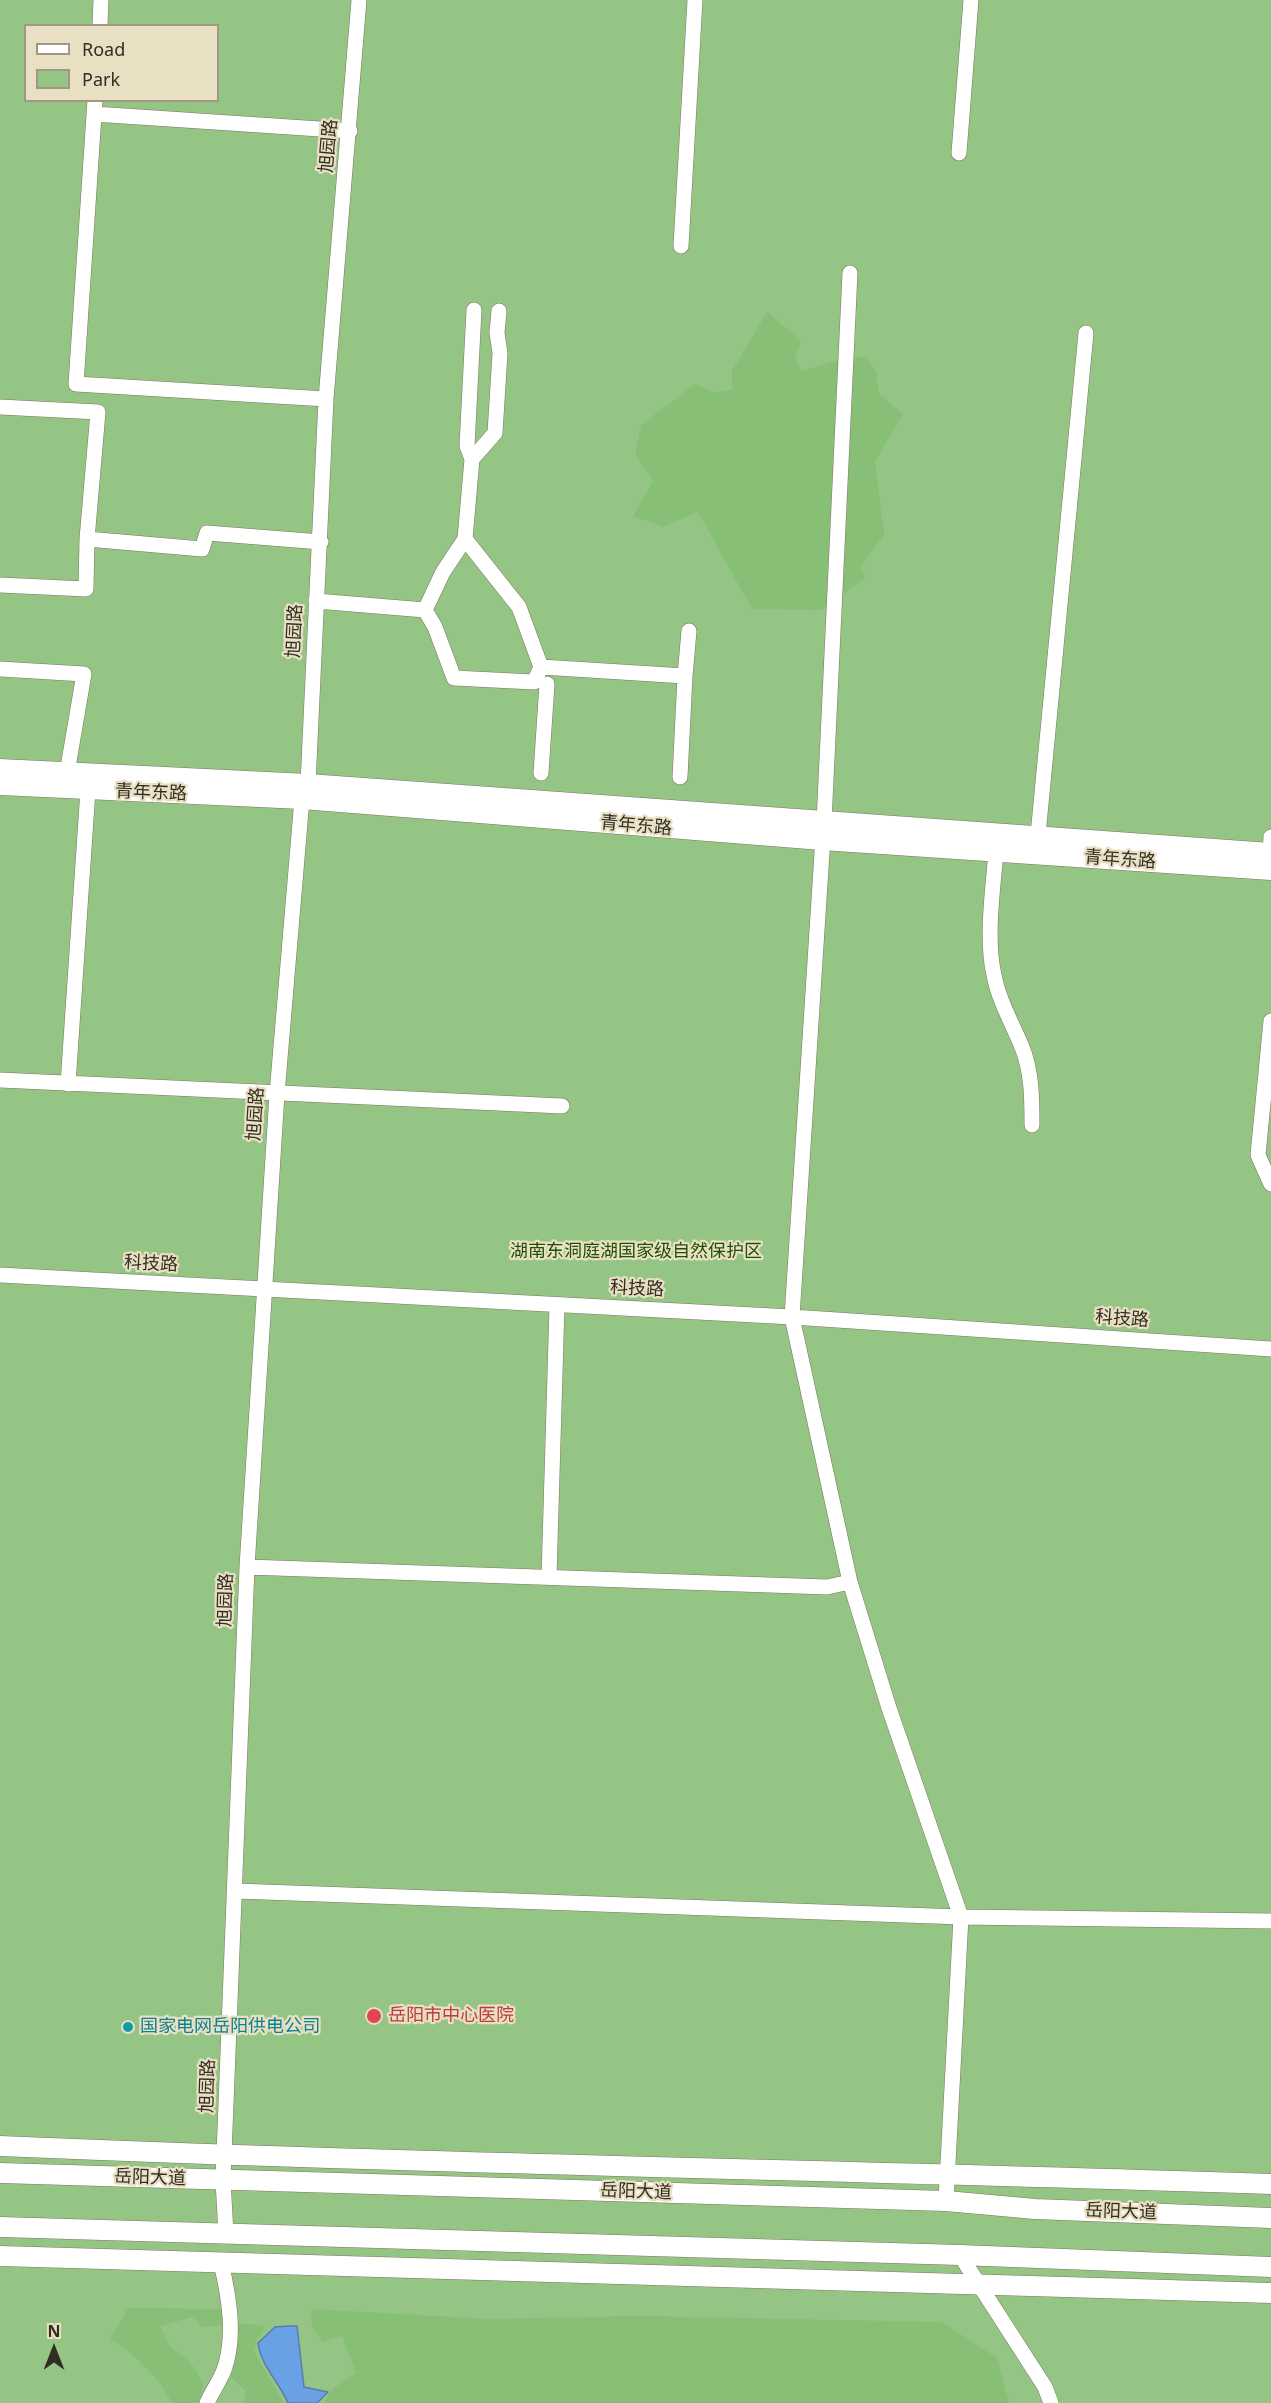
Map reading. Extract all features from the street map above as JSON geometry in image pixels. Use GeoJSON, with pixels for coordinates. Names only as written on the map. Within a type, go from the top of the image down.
{"type":"FeatureCollection","features":[{"type":"Feature","properties":{"kind":"main road","name":"青年东路"},"geometry":{"type":"LineString","coordinates":[[0,769],[823,831],[997,842],[1271,853]]}},
{"type":"Feature","properties":{"kind":"main road","name":"青年东路"},"geometry":{"type":"LineString","coordinates":[[0,785],[88,790],[305,792]]}},
{"type":"Feature","properties":{"kind":"main road","name":"青年东路"},"geometry":{"type":"LineString","coordinates":[[997,842],[1038,834],[1271,853]]}},
{"type":"Feature","properties":{"kind":"main road"},"geometry":{"type":"LineString","coordinates":[[0,2146],[225,2155],[947,2173],[1271,2184]]}},
{"type":"Feature","properties":{"kind":"main road","name":"岳阳大道"},"geometry":{"type":"LineString","coordinates":[[0,2173],[946,2201],[1035,2209],[1271,2218]]}},
{"type":"Feature","properties":{"kind":"main road"},"geometry":{"type":"LineString","coordinates":[[0,2227],[960,2255],[1271,2267]]}},
{"type":"Feature","properties":{"kind":"main road"},"geometry":{"type":"LineString","coordinates":[[0,2256],[1271,2293]]}},
{"type":"Feature","properties":{"kind":"street"},"geometry":{"type":"LineString","coordinates":[[100,24],[101,0]]}},
{"type":"Feature","properties":{"kind":"street","name":"旭园路"},"geometry":{"type":"LineString","coordinates":[[226,2234],[224,2180],[247,1567],[277,1094],[305,792],[321,542],[327,399],[359,0]]}},
{"type":"Feature","properties":{"kind":"street"},"geometry":{"type":"LineString","coordinates":[[681,246],[695,0]]}},
{"type":"Feature","properties":{"kind":"street"},"geometry":{"type":"LineString","coordinates":[[959,153],[971,0]]}},
{"type":"Feature","properties":{"kind":"street"},"geometry":{"type":"LineString","coordinates":[[327,399],[76,384],[95,107],[350,131]]}},
{"type":"Feature","properties":{"kind":"street"},"geometry":{"type":"LineString","coordinates":[[850,273],[823,831],[792,1317],[850,1582],[889,1707],[961,1917],[946,2201]]}},
{"type":"Feature","properties":{"kind":"street"},"geometry":{"type":"LineString","coordinates":[[425,610],[443,572],[465,539],[472,459],[467,446],[474,310]]}},
{"type":"Feature","properties":{"kind":"street"},"geometry":{"type":"LineString","coordinates":[[472,459],[495,433],[500,353],[497,333],[499,311]]}},
{"type":"Feature","properties":{"kind":"street"},"geometry":{"type":"LineString","coordinates":[[473,332],[497,333]]}},
{"type":"Feature","properties":{"kind":"street"},"geometry":{"type":"LineString","coordinates":[[1038,834],[1086,333]]}},
{"type":"Feature","properties":{"kind":"street"},"geometry":{"type":"LineString","coordinates":[[0,417],[0,407],[98,412],[87,539],[86,589],[0,585]]}},
{"type":"Feature","properties":{"kind":"street"},"geometry":{"type":"LineString","coordinates":[[87,539],[202,549],[207,533],[321,542]]}},
{"type":"Feature","properties":{"kind":"street"},"geometry":{"type":"LineString","coordinates":[[465,539],[519,607],[544,667],[541,683],[542,773]]}},
{"type":"Feature","properties":{"kind":"street"},"geometry":{"type":"LineString","coordinates":[[316,601],[425,610]]}},
{"type":"Feature","properties":{"kind":"street"},"geometry":{"type":"LineString","coordinates":[[425,610],[435,627],[454,678],[541,683]]}},
{"type":"Feature","properties":{"kind":"street"},"geometry":{"type":"LineString","coordinates":[[680,777],[689,631]]}},
{"type":"Feature","properties":{"kind":"street"},"geometry":{"type":"LineString","coordinates":[[544,667],[685,676]]}},
{"type":"Feature","properties":{"kind":"street"},"geometry":{"type":"LineString","coordinates":[[0,669],[84,674],[67,773]]}},
{"type":"Feature","properties":{"kind":"street"},"geometry":{"type":"LineString","coordinates":[[68,1084],[88,790]]}},
{"type":"Feature","properties":{"kind":"street"},"geometry":{"type":"LineString","coordinates":[[997,842],[991,944],[993,974],[1003,1006],[1023,1050],[1032,1087],[1032,1125]]}},
{"type":"Feature","properties":{"kind":"street"},"geometry":{"type":"LineString","coordinates":[[1271,1020],[1258,1155],[1271,1184]]}},
{"type":"Feature","properties":{"kind":"street"},"geometry":{"type":"LineString","coordinates":[[0,1080],[562,1106]]}},
{"type":"Feature","properties":{"kind":"street","name":"科技路"},"geometry":{"type":"LineString","coordinates":[[0,1275],[792,1317],[1271,1349]]}},
{"type":"Feature","properties":{"kind":"street"},"geometry":{"type":"LineString","coordinates":[[549,1577],[556,1305]]}},
{"type":"Feature","properties":{"kind":"street"},"geometry":{"type":"LineString","coordinates":[[247,1567],[826,1587],[850,1582]]}},
{"type":"Feature","properties":{"kind":"street"},"geometry":{"type":"LineString","coordinates":[[236,1891],[961,1917],[1271,1921]]}},
{"type":"Feature","properties":{"kind":"street"},"geometry":{"type":"LineString","coordinates":[[960,2255],[1046,2387],[1052,2403]]}},
{"type":"Feature","properties":{"kind":"street"},"geometry":{"type":"LineString","coordinates":[[207,2403],[211,2391],[223,2374],[230,2354],[226,2283],[221,2262]]}},
{"type":"Feature","properties":{"kind":"green space","name":"湖南东洞庭湖国家级自然保护区"},"geometry":{"type":"Polygon","coordinates":[[[0,0],[1271,0],[1271,2403],[0,2403],[0,0]]]}},
{"type":"Feature","properties":{"kind":"green space"},"geometry":{"type":"Polygon","coordinates":[[[767,312],[801,341],[795,358],[801,371],[842,359],[866,356],[876,371],[879,394],[903,414],[875,461],[884,535],[861,566],[865,578],[821,610],[752,609],[698,512],[663,527],[633,516],[653,481],[635,454],[641,425],[695,384],[714,393],[732,389],[732,371],[767,312]]]}},
{"type":"Feature","properties":{"kind":"green space"},"geometry":{"type":"Polygon","coordinates":[[[125,2308],[222,2309],[226,2325],[201,2327],[193,2317],[160,2326],[170,2347],[189,2361],[197,2372],[203,2386],[199,2403],[172,2403],[146,2367],[110,2339],[124,2316],[125,2308]]]}},
{"type":"Feature","properties":{"kind":"green space"},"geometry":{"type":"Polygon","coordinates":[[[311,2309],[489,2319],[639,2316],[942,2322],[997,2358],[1009,2403],[323,2403],[334,2388],[356,2373],[342,2336],[322,2342],[312,2326],[311,2309]]]}},
{"type":"Feature","properties":{"kind":"green space"},"geometry":{"type":"Polygon","coordinates":[[[237,2323],[266,2326],[257,2339],[254,2352],[284,2403],[243,2403],[246,2391],[231,2377],[239,2337],[237,2323]]]}},
{"type":"Feature","properties":{"kind":"water"},"geometry":{"type":"Polygon","coordinates":[[[297,2326],[304,2387],[328,2392],[317,2403],[288,2403],[266,2367],[260,2351],[258,2343],[275,2327],[297,2326]]]}},
{"type":"Feature","properties":{"kind":"place","name":"岳阳市中心医院"},"geometry":{"type":"Point","coordinates":[374,2016]}},
{"type":"Feature","properties":{"kind":"place","name":"国家电网岳阳供电公司"},"geometry":{"type":"Point","coordinates":[128,2027]}}]}
